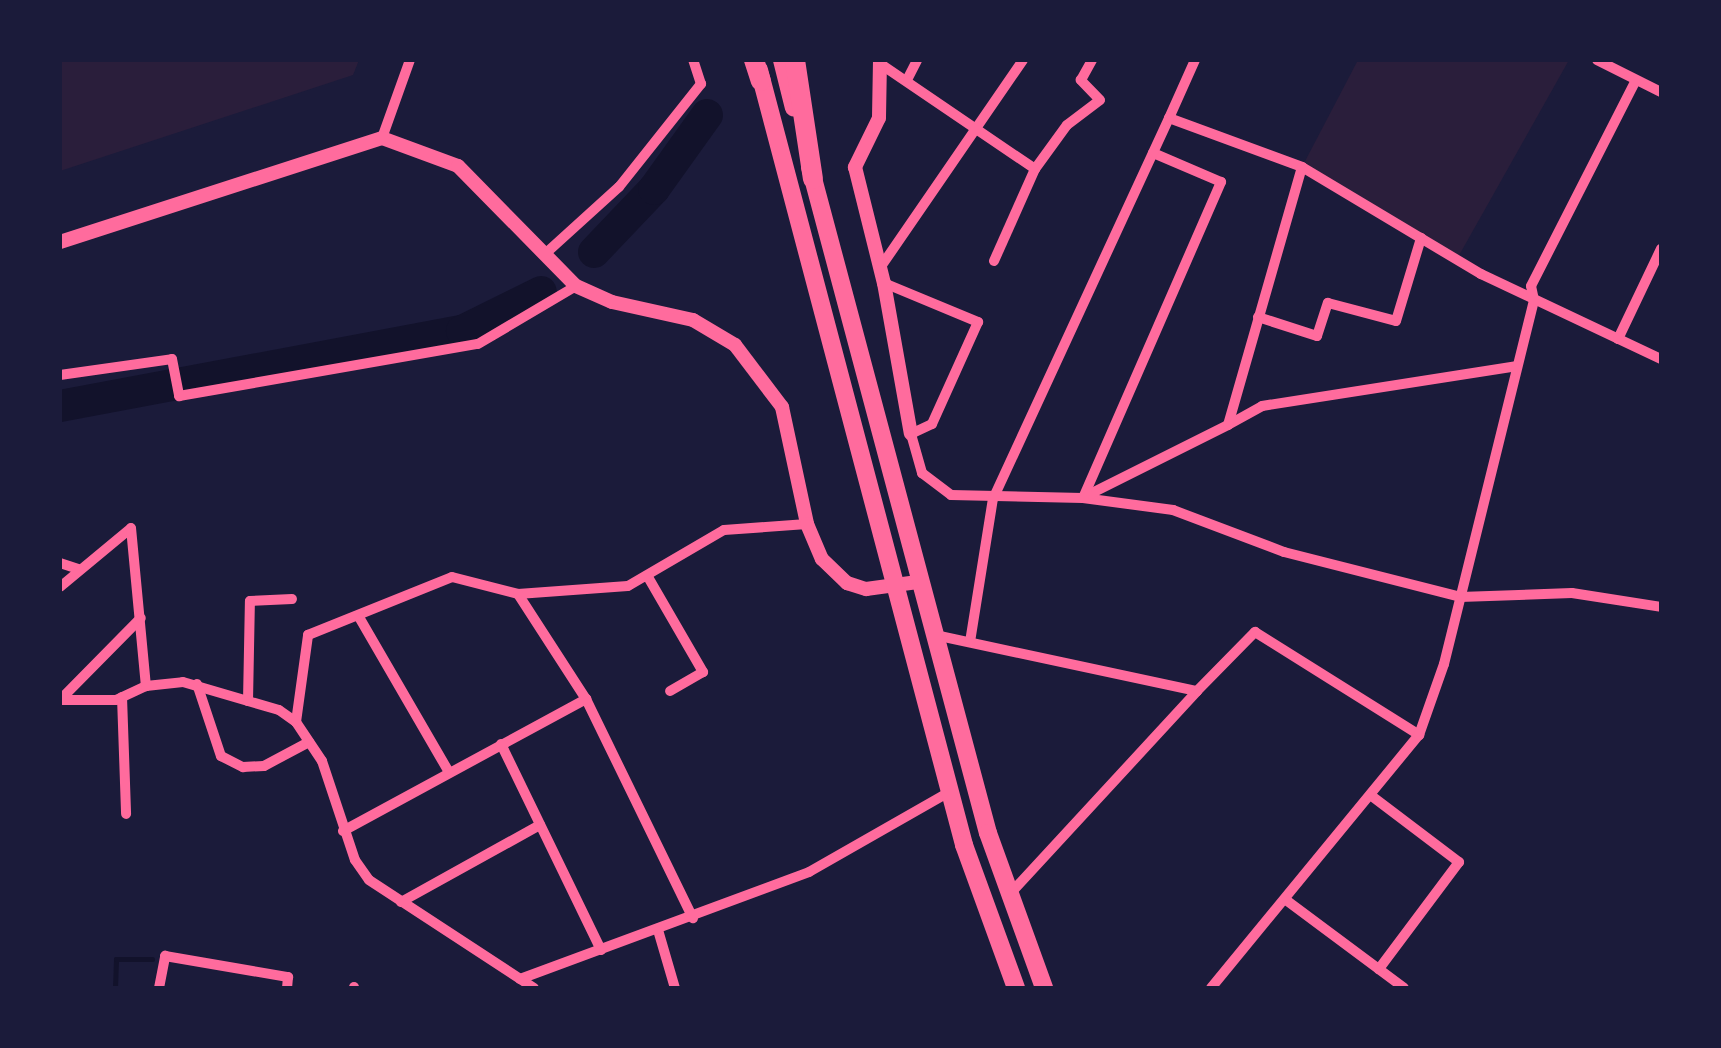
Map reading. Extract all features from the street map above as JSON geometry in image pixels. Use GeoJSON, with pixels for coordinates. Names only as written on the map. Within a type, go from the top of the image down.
{"type":"FeatureCollection","features":[{"type":"Feature","properties":{"kind":"highway"},"geometry":{"type":"LineString","coordinates":[[755,60],[762,81]]}},
{"type":"Feature","properties":{"kind":"highway"},"geometry":{"type":"LineString","coordinates":[[795,60],[812,179]]}},
{"type":"Feature","properties":{"kind":"main road"},"geometry":{"type":"LineString","coordinates":[[782,60],[918,582],[1008,895],[1044,988]]}},
{"type":"Feature","properties":{"kind":"main road"},"geometry":{"type":"LineString","coordinates":[[762,81],[893,588],[977,891],[1016,988]]}},
{"type":"Feature","properties":{"kind":"street"},"geometry":{"type":"LineString","coordinates":[[382,138],[410,60]]}},
{"type":"Feature","properties":{"kind":"street"},"geometry":{"type":"LineString","coordinates":[[545,254],[619,188],[697,90],[693,60]]}},
{"type":"Feature","properties":{"kind":"street"},"geometry":{"type":"LineString","coordinates":[[908,78],[917,60]]}},
{"type":"Feature","properties":{"kind":"street"},"geometry":{"type":"LineString","coordinates":[[882,275],[982,128],[1023,60]]}},
{"type":"Feature","properties":{"kind":"street"},"geometry":{"type":"LineString","coordinates":[[994,261],[1034,169],[1068,125],[1100,100],[1080,80],[1092,60]]}},
{"type":"Feature","properties":{"kind":"street"},"geometry":{"type":"LineString","coordinates":[[970,642],[993,499],[1194,60]]}},
{"type":"Feature","properties":{"kind":"street"},"geometry":{"type":"LineString","coordinates":[[1597,60],[1661,92]]}},
{"type":"Feature","properties":{"kind":"street"},"geometry":{"type":"LineString","coordinates":[[1034,169],[982,128],[881,63],[879,118],[855,167],[882,275],[911,434],[922,473],[951,495],[993,499],[1083,498],[1173,510],[1284,552],[1460,597],[1572,593],[1661,607]]}},
{"type":"Feature","properties":{"kind":"street"},"geometry":{"type":"LineString","coordinates":[[1210,988],[1373,797],[1419,735],[1460,597],[1534,300],[1531,286],[1636,80]]}},
{"type":"Feature","properties":{"kind":"street"},"geometry":{"type":"LineString","coordinates":[[1169,118],[1302,167],[1534,300],[1661,359]]}},
{"type":"Feature","properties":{"kind":"street"},"geometry":{"type":"LineString","coordinates":[[60,242],[382,138],[458,166],[576,286],[612,302],[693,320],[754,362],[782,407],[807,524],[822,559],[847,584],[893,588],[918,582]]}},
{"type":"Feature","properties":{"kind":"street"},"geometry":{"type":"LineString","coordinates":[[1083,498],[1221,182],[1153,153]]}},
{"type":"Feature","properties":{"kind":"street"},"geometry":{"type":"LineString","coordinates":[[1228,425],[1302,167]]}},
{"type":"Feature","properties":{"kind":"street"},"geometry":{"type":"LineString","coordinates":[[1258,317],[1317,336],[1328,303],[1396,321],[1421,238]]}},
{"type":"Feature","properties":{"kind":"street"},"geometry":{"type":"LineString","coordinates":[[1618,339],[1661,249]]}},
{"type":"Feature","properties":{"kind":"street"},"geometry":{"type":"LineString","coordinates":[[882,275],[978,322],[932,424],[911,434]]}},
{"type":"Feature","properties":{"kind":"street"},"geometry":{"type":"LineString","coordinates":[[60,375],[172,359],[179,396],[478,344],[576,286]]}},
{"type":"Feature","properties":{"kind":"street"},"geometry":{"type":"LineString","coordinates":[[1083,498],[1262,406],[1516,366]]}},
{"type":"Feature","properties":{"kind":"street"},"geometry":{"type":"LineString","coordinates":[[296,722],[308,635],[452,578],[518,594],[628,586],[724,530],[807,524]]}},
{"type":"Feature","properties":{"kind":"street"},"geometry":{"type":"LineString","coordinates":[[60,587],[132,528],[146,686]]}},
{"type":"Feature","properties":{"kind":"street"},"geometry":{"type":"LineString","coordinates":[[60,562],[79,569]]}},
{"type":"Feature","properties":{"kind":"street"},"geometry":{"type":"LineString","coordinates":[[648,577],[703,672],[670,691]]}},
{"type":"Feature","properties":{"kind":"street"},"geometry":{"type":"LineString","coordinates":[[518,594],[586,698],[692,918]]}},
{"type":"Feature","properties":{"kind":"street"},"geometry":{"type":"LineString","coordinates":[[248,701],[250,600],[292,600]]}},
{"type":"Feature","properties":{"kind":"street"},"geometry":{"type":"LineString","coordinates":[[360,617],[449,772]]}},
{"type":"Feature","properties":{"kind":"street"},"geometry":{"type":"LineString","coordinates":[[60,700],[141,618]]}},
{"type":"Feature","properties":{"kind":"street"},"geometry":{"type":"LineString","coordinates":[[1008,895],[1255,632],[1419,735]]}},
{"type":"Feature","properties":{"kind":"street"},"geometry":{"type":"LineString","coordinates":[[934,635],[1197,691]]}},
{"type":"Feature","properties":{"kind":"street"},"geometry":{"type":"LineString","coordinates":[[60,700],[122,697],[146,686],[197,684],[296,722],[334,786],[344,831],[369,880],[534,988]]}},
{"type":"Feature","properties":{"kind":"street"},"geometry":{"type":"LineString","coordinates":[[197,684],[221,756],[243,767],[264,766],[309,742]]}},
{"type":"Feature","properties":{"kind":"street"},"geometry":{"type":"LineString","coordinates":[[122,697],[126,814]]}},
{"type":"Feature","properties":{"kind":"street"},"geometry":{"type":"LineString","coordinates":[[344,831],[586,698]]}},
{"type":"Feature","properties":{"kind":"street"},"geometry":{"type":"LineString","coordinates":[[501,744],[601,950]]}},
{"type":"Feature","properties":{"kind":"street"},"geometry":{"type":"LineString","coordinates":[[520,979],[808,872],[952,790]]}},
{"type":"Feature","properties":{"kind":"street"},"geometry":{"type":"LineString","coordinates":[[1373,797],[1459,862],[1380,970]]}},
{"type":"Feature","properties":{"kind":"street"},"geometry":{"type":"LineString","coordinates":[[401,902],[540,825]]}},
{"type":"Feature","properties":{"kind":"street"},"geometry":{"type":"LineString","coordinates":[[1286,900],[1404,988]]}},
{"type":"Feature","properties":{"kind":"street"},"geometry":{"type":"LineString","coordinates":[[658,930],[676,988]]}},
{"type":"Feature","properties":{"kind":"street"},"geometry":{"type":"LineString","coordinates":[[159,988],[165,956],[288,977],[287,988]]}},
{"type":"Feature","properties":{"kind":"shaded area"},"geometry":{"type":"Polygon","coordinates":[[[60,60],[359,60],[353,75],[60,171],[60,60]]]}},
{"type":"Feature","properties":{"kind":"shaded area"},"geometry":{"type":"Polygon","coordinates":[[[1358,60],[1569,60],[1457,259],[1302,167],[1358,60]]]}},
{"type":"Feature","properties":{"kind":"waterway"},"geometry":{"type":"LineString","coordinates":[[594,252],[654,189],[707,115]]}},
{"type":"Feature","properties":{"kind":"waterway"},"geometry":{"type":"LineString","coordinates":[[60,406],[462,331],[541,292]]}},
{"type":"Feature","properties":{"kind":"waterway"},"geometry":{"type":"LineString","coordinates":[[115,988],[116,959],[152,959]]}}]}
